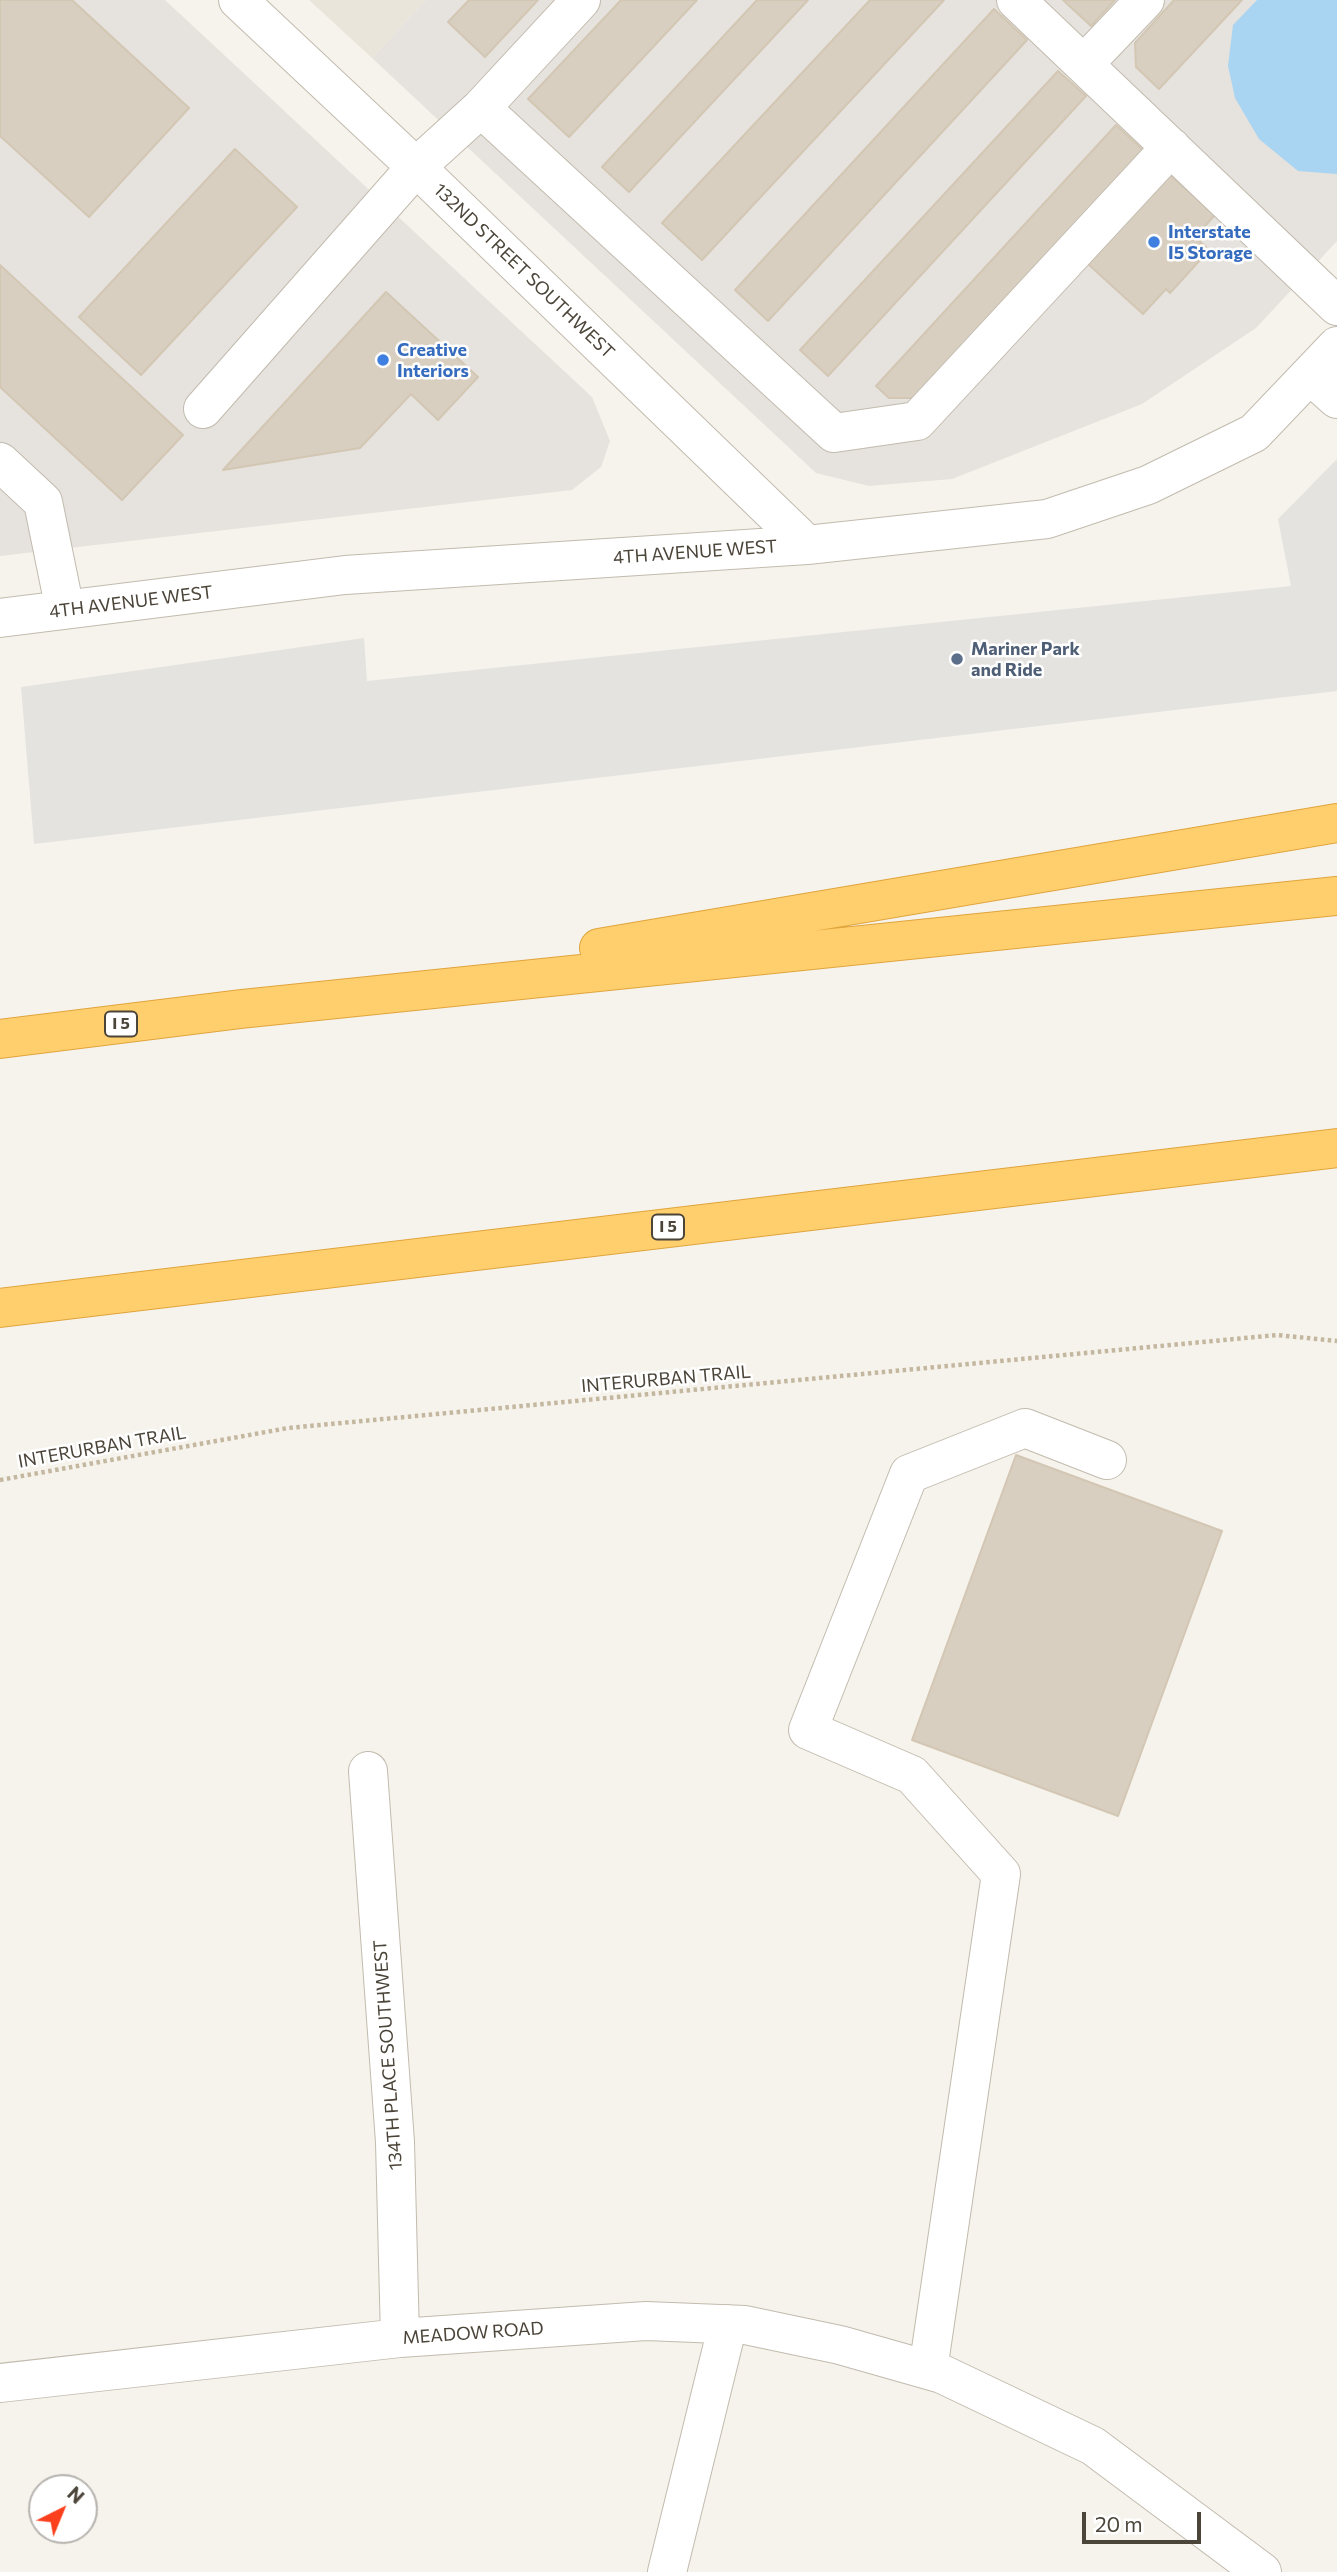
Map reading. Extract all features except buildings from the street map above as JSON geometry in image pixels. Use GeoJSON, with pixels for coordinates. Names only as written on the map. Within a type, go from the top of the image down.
{"type":"FeatureCollection","features":[{"type":"Feature","properties":{"kind":"highway"},"geometry":{"type":"LineString","coordinates":[[242,1009],[1337,823]]}},
{"type":"Feature","properties":{"kind":"highway","name":"I 5"},"geometry":{"type":"LineString","coordinates":[[0,1039],[242,1009],[1337,896]]}},
{"type":"Feature","properties":{"kind":"highway","name":"I 5"},"geometry":{"type":"LineString","coordinates":[[0,1308],[1337,1147]]}},
{"type":"Feature","properties":{"kind":"street","name":"132ND STREET SOUTHWEST"},"geometry":{"type":"LineString","coordinates":[[238,0],[416,167],[807,545]]}},
{"type":"Feature","properties":{"kind":"street"},"geometry":{"type":"LineString","coordinates":[[203,409],[416,167],[481,108],[581,0]]}},
{"type":"Feature","properties":{"kind":"street"},"geometry":{"type":"LineString","coordinates":[[1016,0],[1337,306]]}},
{"type":"Feature","properties":{"kind":"street"},"geometry":{"type":"LineString","coordinates":[[1084,64],[1145,0]]}},
{"type":"Feature","properties":{"kind":"street"},"geometry":{"type":"LineString","coordinates":[[481,108],[834,433],[917,421],[1171,147]]}},
{"type":"Feature","properties":{"kind":"street","name":"4TH AVENUE WEST"},"geometry":{"type":"LineString","coordinates":[[0,618],[345,575],[807,545],[1047,519],[1148,485],[1254,433],[1323,387],[1337,346]]}},
{"type":"Feature","properties":{"kind":"street"},"geometry":{"type":"LineString","coordinates":[[0,462],[43,502],[65,610]]}},
{"type":"Feature","properties":{"kind":"street"},"geometry":{"type":"LineString","coordinates":[[936,2372],[1001,1874],[912,1775],[808,1730],[909,1474],[1025,1428],[1107,1460]]}},
{"type":"Feature","properties":{"kind":"street","name":"134TH PLACE SOUTHWEST"},"geometry":{"type":"LineString","coordinates":[[368,1772],[395,2142],[400,2338]]}},
{"type":"Feature","properties":{"kind":"street","name":"MEADOW ROAD"},"geometry":{"type":"LineString","coordinates":[[0,2383],[400,2338],[646,2321],[728,2324],[841,2345],[936,2372],[1093,2446],[1242,2566]]}},
{"type":"Feature","properties":{"kind":"street"},"geometry":{"type":"LineString","coordinates":[[667,2572],[728,2324]]}},
{"type":"Feature","properties":{"kind":"path","name":"INTERURBAN TRAIL"},"geometry":{"type":"LineString","coordinates":[[0,1480],[288,1428],[1277,1335],[1337,1340]]}},
{"type":"Feature","properties":{"kind":"shaded area"},"geometry":{"type":"Polygon","coordinates":[[[0,0],[165,0],[592,397],[610,441],[601,467],[572,490],[0,556],[0,0]]]}},
{"type":"Feature","properties":{"kind":"shaded area"},"geometry":{"type":"Polygon","coordinates":[[[309,0],[426,0],[372,58],[309,0]]]}},
{"type":"Feature","properties":{"kind":"shaded area"},"geometry":{"type":"Polygon","coordinates":[[[426,0],[1337,0],[1337,241],[1256,328],[1142,404],[952,479],[869,486],[816,473],[372,58],[426,0]]]}},
{"type":"Feature","properties":{"kind":"shaded area","name":"Mariner Park and Ride"},"geometry":{"type":"Polygon","coordinates":[[[1337,459],[1337,691],[34,844],[21,687],[364,638],[367,681],[1291,586],[1278,519],[1337,459]]]}},
{"type":"Feature","properties":{"kind":"water"},"geometry":{"type":"Polygon","coordinates":[[[1257,0],[1337,0],[1337,174],[1298,171],[1259,139],[1235,98],[1228,66],[1233,25],[1257,0]]]}},
{"type":"Feature","properties":{"kind":"place","name":"Interstate I5 Storage"},"geometry":{"type":"Point","coordinates":[1154,242]}},
{"type":"Feature","properties":{"kind":"place","name":"Creative Interiors"},"geometry":{"type":"Point","coordinates":[383,360]}},
{"type":"Feature","properties":{"kind":"place","name":"Mariner Park and Ride"},"geometry":{"type":"Point","coordinates":[957,659]}}]}
